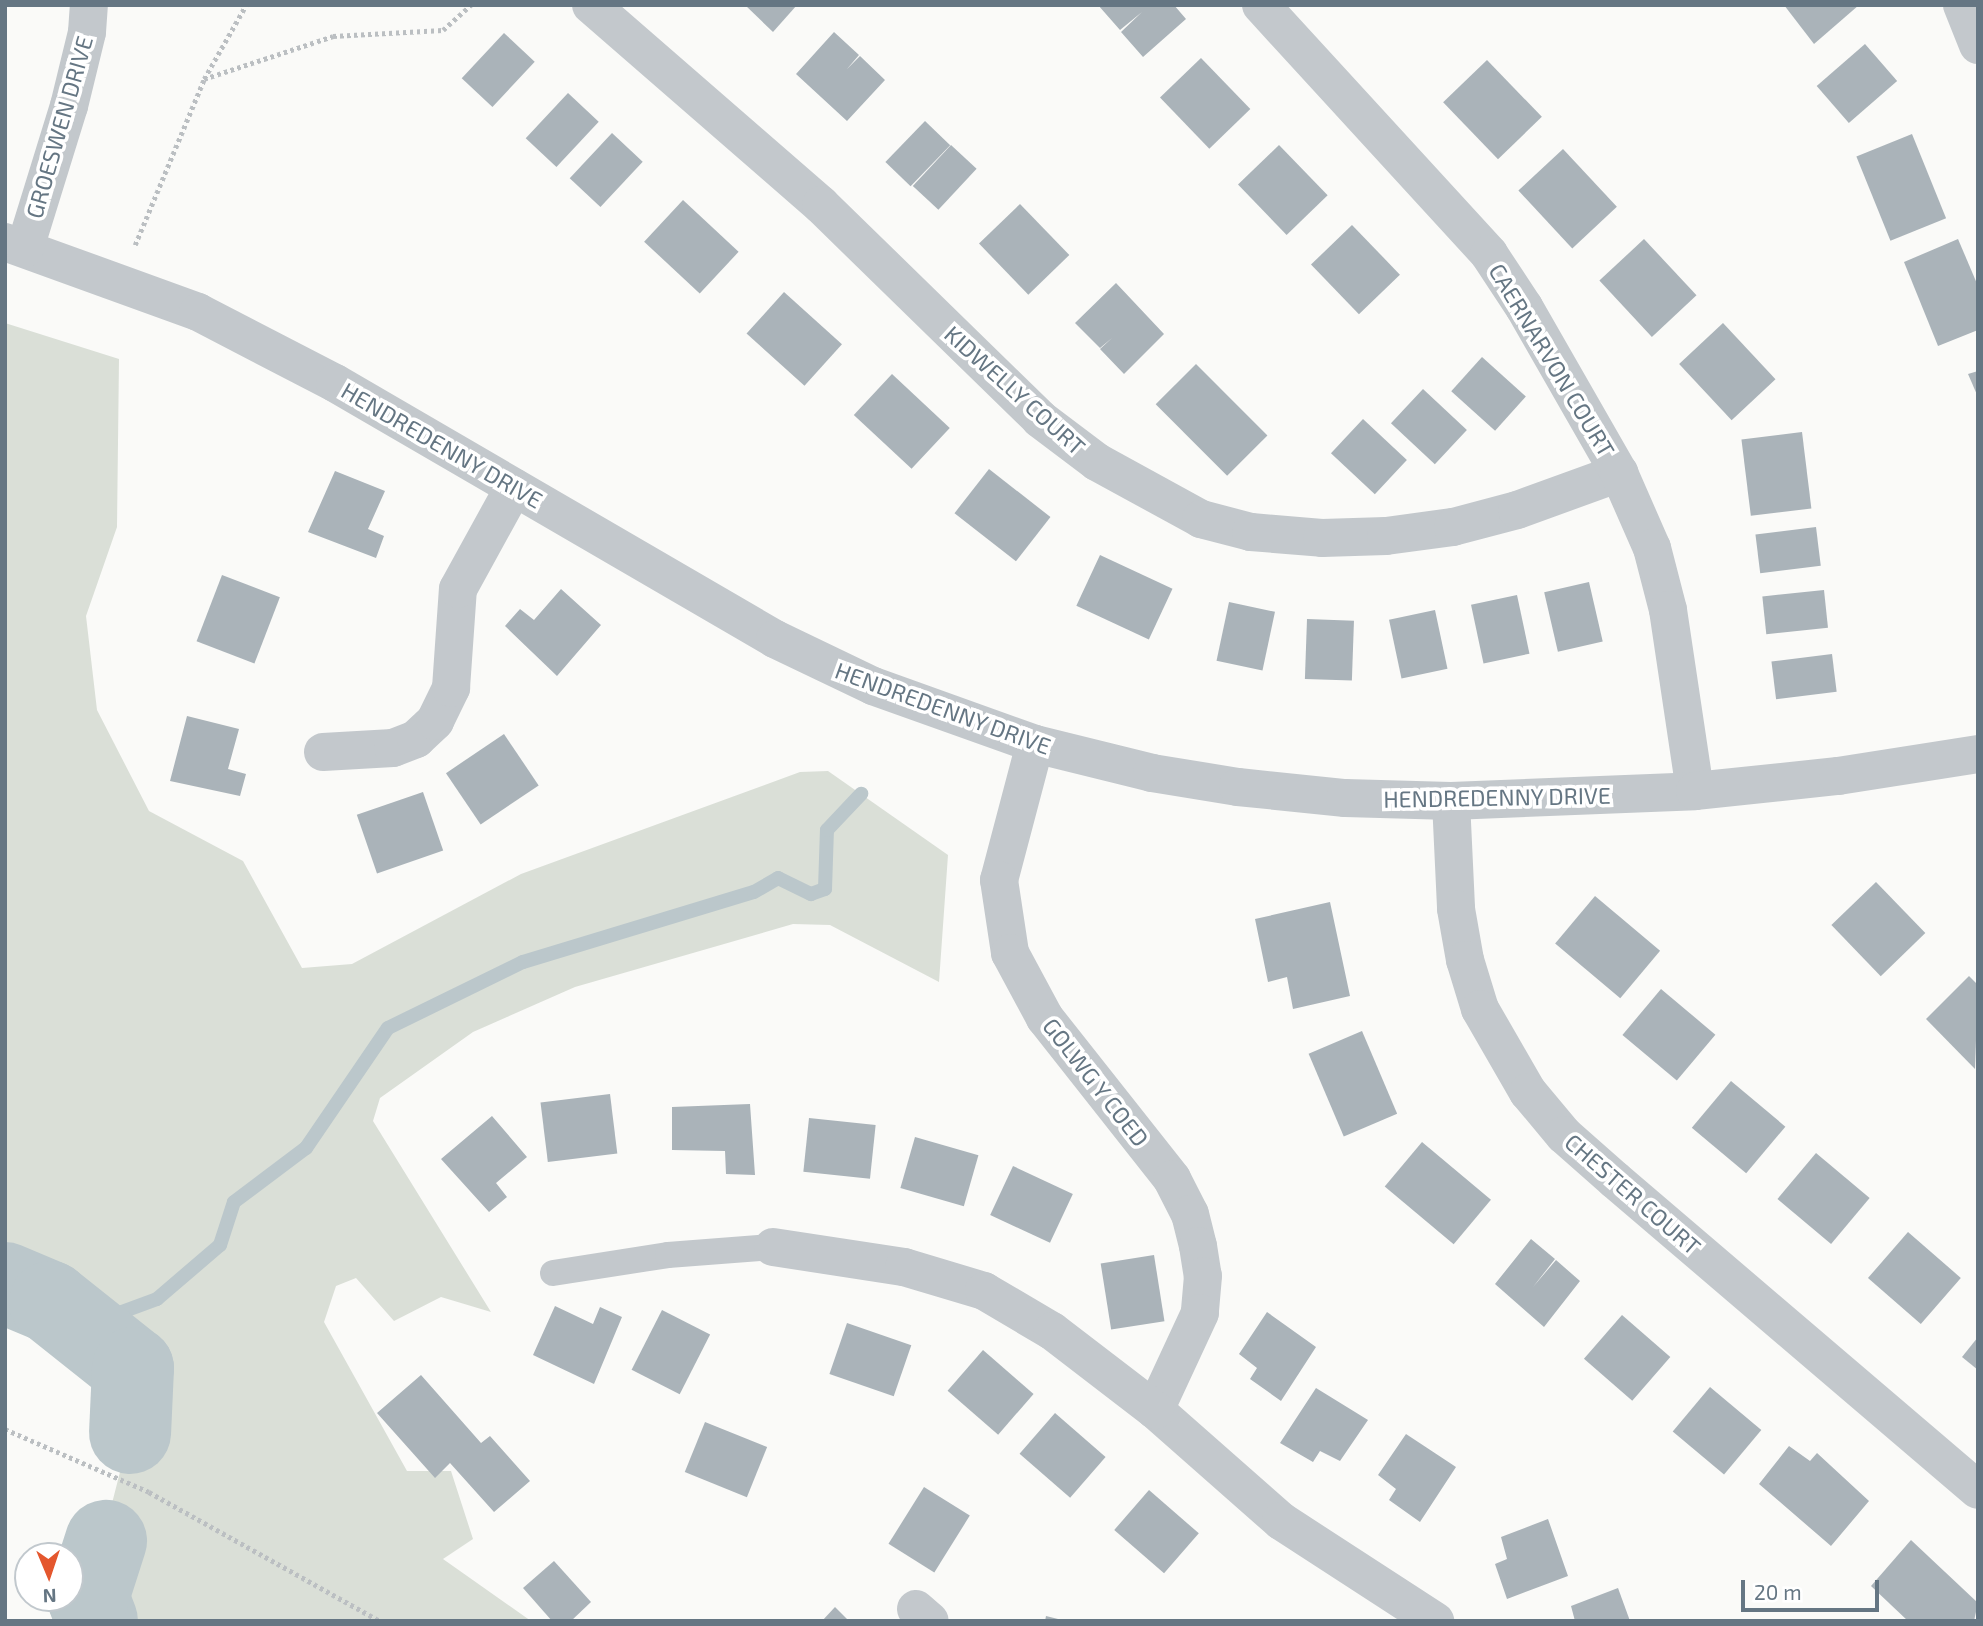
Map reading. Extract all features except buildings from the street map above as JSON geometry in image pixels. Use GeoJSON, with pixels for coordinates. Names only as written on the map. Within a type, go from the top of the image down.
{"type":"FeatureCollection","features":[{"type":"Feature","properties":{"kind":"street","name":"GROESWEN DRIVE"},"geometry":{"type":"LineString","coordinates":[[15,245],[69,106],[88,32],[89,5]]}},
{"type":"Feature","properties":{"kind":"street","name":"KIDWELLY COURT"},"geometry":{"type":"LineString","coordinates":[[591,5],[821,205],[1040,419],[1097,462],[1201,519],[1251,532],[1310,537],[1386,536],[1453,527],[1505,513],[1619,473]]}},
{"type":"Feature","properties":{"kind":"street","name":"CAERNARVON COURT"},"geometry":{"type":"LineString","coordinates":[[1261,5],[1489,254],[1524,307],[1619,473],[1652,548],[1668,610],[1695,791]]}},
{"type":"Feature","properties":{"kind":"street"},"geometry":{"type":"LineString","coordinates":[[1962,5],[1978,45]]}},
{"type":"Feature","properties":{"kind":"street","name":"HENDREDENNY DRIVE"},"geometry":{"type":"LineString","coordinates":[[15,245],[120,281],[198,312],[324,377],[823,663],[929,708],[1035,744],[1152,774],[1225,786],[1345,798],[1451,801],[1695,791],[1838,776],[1977,757]]}},
{"type":"Feature","properties":{"kind":"street"},"geometry":{"type":"LineString","coordinates":[[323,752],[393,748],[416,739],[435,721],[451,688],[458,589],[514,486]]}},
{"type":"Feature","properties":{"kind":"street","name":"GOLWG Y COED"},"geometry":{"type":"LineString","coordinates":[[1035,744],[999,880],[1010,953],[1045,1018],[1172,1179],[1190,1213],[1198,1246],[1203,1276],[1200,1313],[1155,1410]]}},
{"type":"Feature","properties":{"kind":"street","name":"CHESTER COURT"},"geometry":{"type":"LineString","coordinates":[[1451,801],[1456,909],[1465,960],[1480,1009],[1528,1092],[1564,1135],[1978,1490]]}},
{"type":"Feature","properties":{"kind":"street"},"geometry":{"type":"LineString","coordinates":[[773,1247],[904,1267],[984,1292],[1052,1331],[1155,1410],[1281,1521],[1435,1621]]}},
{"type":"Feature","properties":{"kind":"lane"},"geometry":{"type":"LineString","coordinates":[[553,1273],[668,1255],[773,1247]]}},
{"type":"Feature","properties":{"kind":"path"},"geometry":{"type":"LineString","coordinates":[[120,281],[204,79],[246,5]]}},
{"type":"Feature","properties":{"kind":"path"},"geometry":{"type":"LineString","coordinates":[[204,79],[333,36],[443,30],[471,5]]}},
{"type":"Feature","properties":{"kind":"path"},"geometry":{"type":"LineString","coordinates":[[5,1429],[149,1492],[380,1621]]}},
{"type":"Feature","properties":{"kind":"shaded area"},"geometry":{"type":"Polygon","coordinates":[[[5,323],[119,359],[117,527],[86,616],[97,710],[149,811],[243,861],[302,968],[352,964],[521,874],[800,772],[828,771],[948,855],[939,982],[830,925],[793,924],[575,987],[473,1032],[380,1098],[373,1121],[491,1312],[441,1297],[394,1321],[356,1278],[336,1286],[324,1322],[407,1471],[451,1471],[473,1539],[443,1559],[531,1621],[97,1621],[88,1597],[130,1433],[133,1368],[50,1302],[5,1283],[5,323]]]}},
{"type":"Feature","properties":{"kind":"waterway"},"geometry":{"type":"LineString","coordinates":[[81,1327],[157,1299],[220,1245],[234,1202],[306,1148],[388,1028],[523,962],[754,892],[778,878],[811,894],[825,889],[827,830],[861,794]]}},
{"type":"Feature","properties":{"kind":"waterway"},"geometry":{"type":"LineString","coordinates":[[5,1283],[50,1302],[133,1368],[130,1433]]}},
{"type":"Feature","properties":{"kind":"waterway"},"geometry":{"type":"LineString","coordinates":[[97,1621],[88,1597],[106,1541]]}}]}
